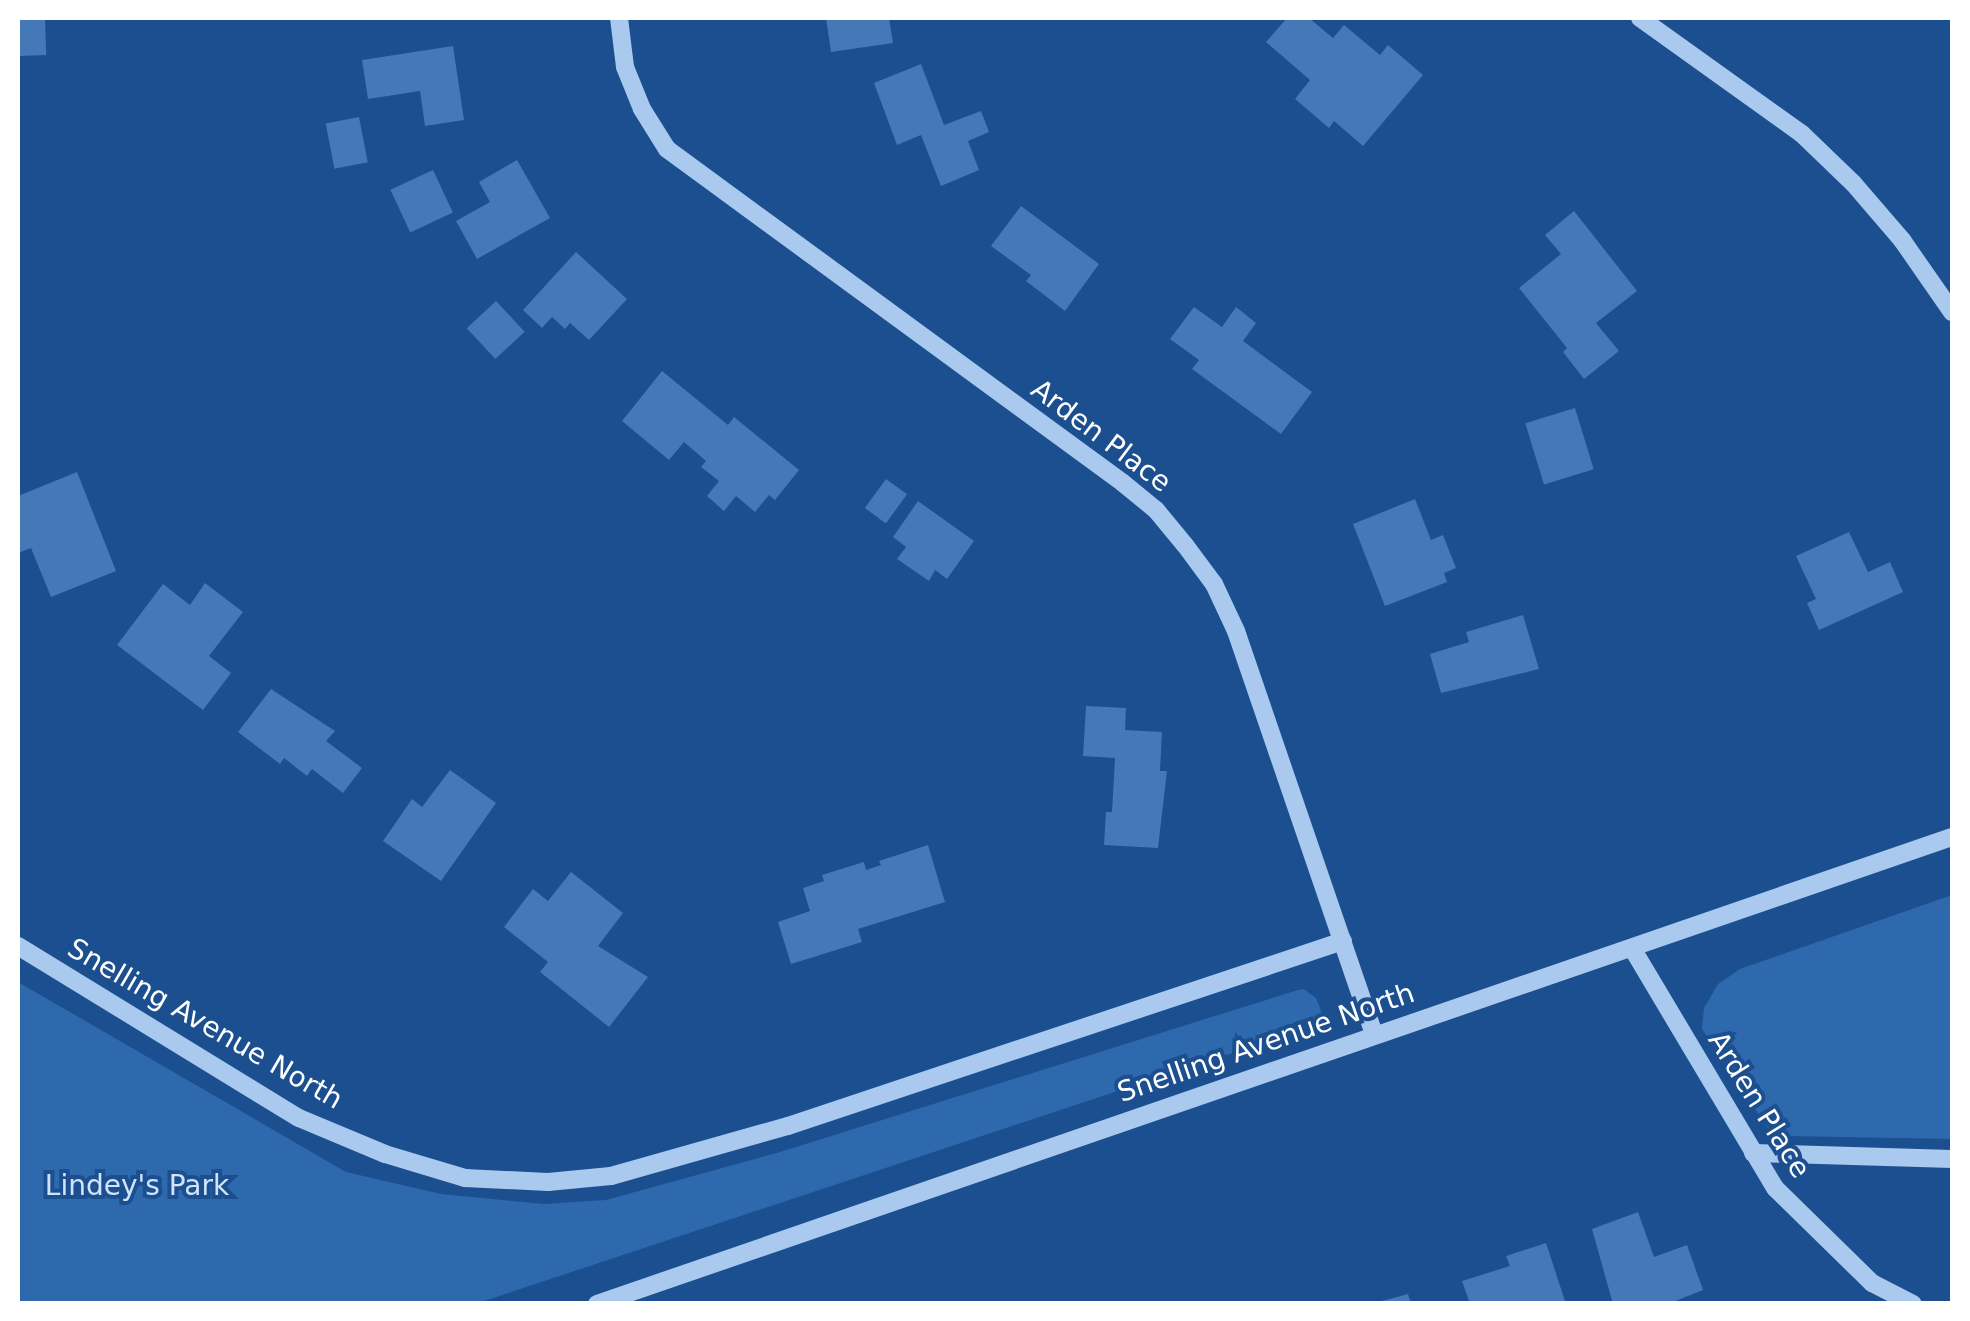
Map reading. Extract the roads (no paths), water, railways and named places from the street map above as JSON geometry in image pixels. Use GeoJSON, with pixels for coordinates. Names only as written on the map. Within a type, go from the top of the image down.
{"type":"FeatureCollection","features":[{"type":"Feature","properties":{"kind":"street","name":"Arden Place"},"geometry":{"type":"LineString","coordinates":[[619,18],[626,67],[642,109],[668,149],[1123,483],[1156,510],[1185,544],[1214,584],[1236,632],[1374,1035]]}},
{"type":"Feature","properties":{"kind":"street"},"geometry":{"type":"LineString","coordinates":[[1640,18],[1802,134],[1854,183],[1902,240],[1952,312]]}},
{"type":"Feature","properties":{"kind":"street","name":"Snelling Avenue North"},"geometry":{"type":"LineString","coordinates":[[597,1304],[1952,837]]}},
{"type":"Feature","properties":{"kind":"street","name":"Snelling Avenue North"},"geometry":{"type":"LineString","coordinates":[[18,946],[299,1118],[384,1154],[465,1178],[548,1182],[611,1176],[788,1126],[1343,941]]}},
{"type":"Feature","properties":{"kind":"street","name":"Arden Place"},"geometry":{"type":"LineString","coordinates":[[1632,948],[1775,1188],[1872,1283],[1913,1304]]}},
{"type":"Feature","properties":{"kind":"street"},"geometry":{"type":"LineString","coordinates":[[1753,1153],[1952,1159]]}},
{"type":"Feature","properties":{"kind":"park label","name":"Lindey's Park"},"geometry":{"type":"Point","coordinates":[137,1186]}}]}
